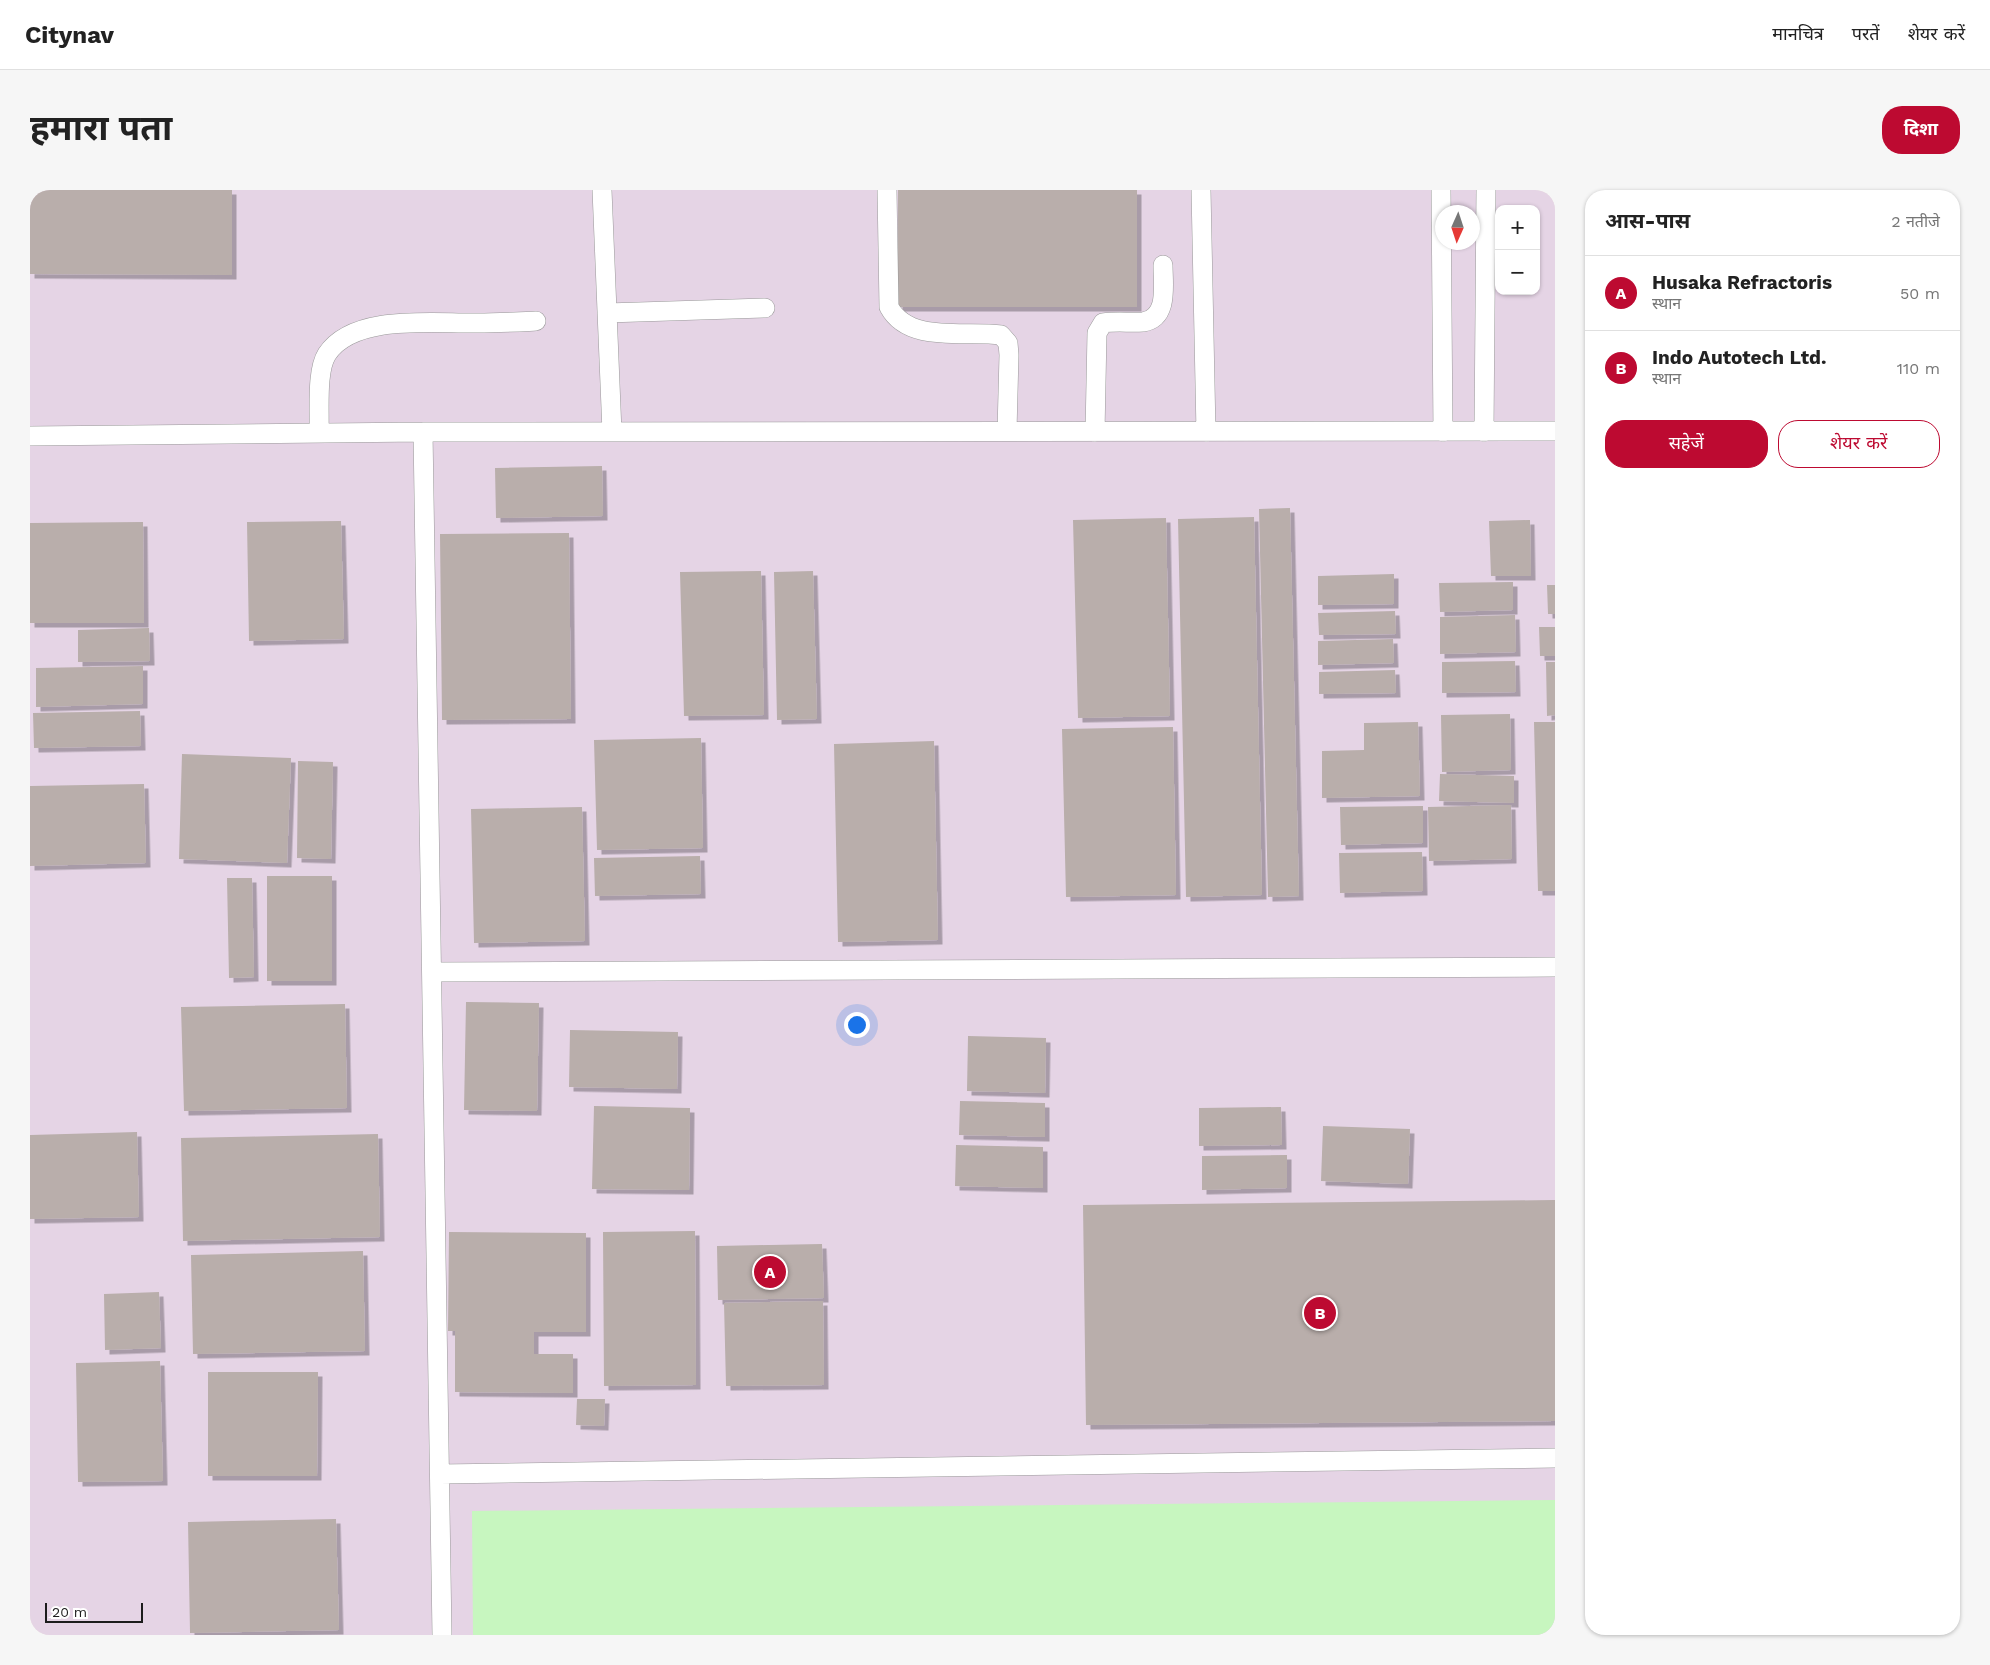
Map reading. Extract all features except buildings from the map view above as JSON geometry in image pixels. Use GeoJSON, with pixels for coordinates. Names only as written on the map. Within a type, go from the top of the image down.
{"type":"FeatureCollection","features":[{"type":"Feature","properties":{"kind":"lane"},"geometry":{"type":"LineString","coordinates":[[602,190],[612,432]]}},
{"type":"Feature","properties":{"kind":"lane"},"geometry":{"type":"LineString","coordinates":[[887,190],[889,307],[896,319],[914,329],[1001,335],[1008,343],[1009,355],[1007,431]]}},
{"type":"Feature","properties":{"kind":"lane"},"geometry":{"type":"LineString","coordinates":[[1201,190],[1206,432]]}},
{"type":"Feature","properties":{"kind":"lane"},"geometry":{"type":"LineString","coordinates":[[1441,190],[1443,432]]}},
{"type":"Feature","properties":{"kind":"lane"},"geometry":{"type":"LineString","coordinates":[[1484,432],[1486,190]]}},
{"type":"Feature","properties":{"kind":"lane"},"geometry":{"type":"LineString","coordinates":[[1095,432],[1097,333],[1103,323],[1118,320],[1143,322],[1156,318],[1162,308],[1163,265]]}},
{"type":"Feature","properties":{"kind":"lane"},"geometry":{"type":"LineString","coordinates":[[607,313],[765,308]]}},
{"type":"Feature","properties":{"kind":"lane"},"geometry":{"type":"LineString","coordinates":[[319,433],[321,370],[327,355],[336,344],[350,334],[369,328],[404,324],[536,321]]}},
{"type":"Feature","properties":{"kind":"lane"},"geometry":{"type":"LineString","coordinates":[[30,436],[422,432],[1555,431]]}},
{"type":"Feature","properties":{"kind":"lane"},"geometry":{"type":"LineString","coordinates":[[422,432],[442,1635]]}},
{"type":"Feature","properties":{"kind":"lane"},"geometry":{"type":"LineString","coordinates":[[432,972],[1555,967]]}},
{"type":"Feature","properties":{"kind":"lane"},"geometry":{"type":"LineString","coordinates":[[440,1474],[1555,1458]]}},
{"type":"Feature","properties":{"kind":"shaded area"},"geometry":{"type":"Polygon","coordinates":[[[30,190],[1555,190],[1555,1635],[30,1635],[30,190]]]}},
{"type":"Feature","properties":{"kind":"green space"},"geometry":{"type":"Polygon","coordinates":[[[1555,1500],[1555,1635],[473,1635],[472,1511],[1555,1500]]]}},
{"type":"Feature","properties":{"kind":"place","name":"Husaka Refractoris"},"geometry":{"type":"Point","coordinates":[770,1272]}},
{"type":"Feature","properties":{"kind":"place","name":"Indo Autotech Ltd."},"geometry":{"type":"Point","coordinates":[1320,1313]}}]}
